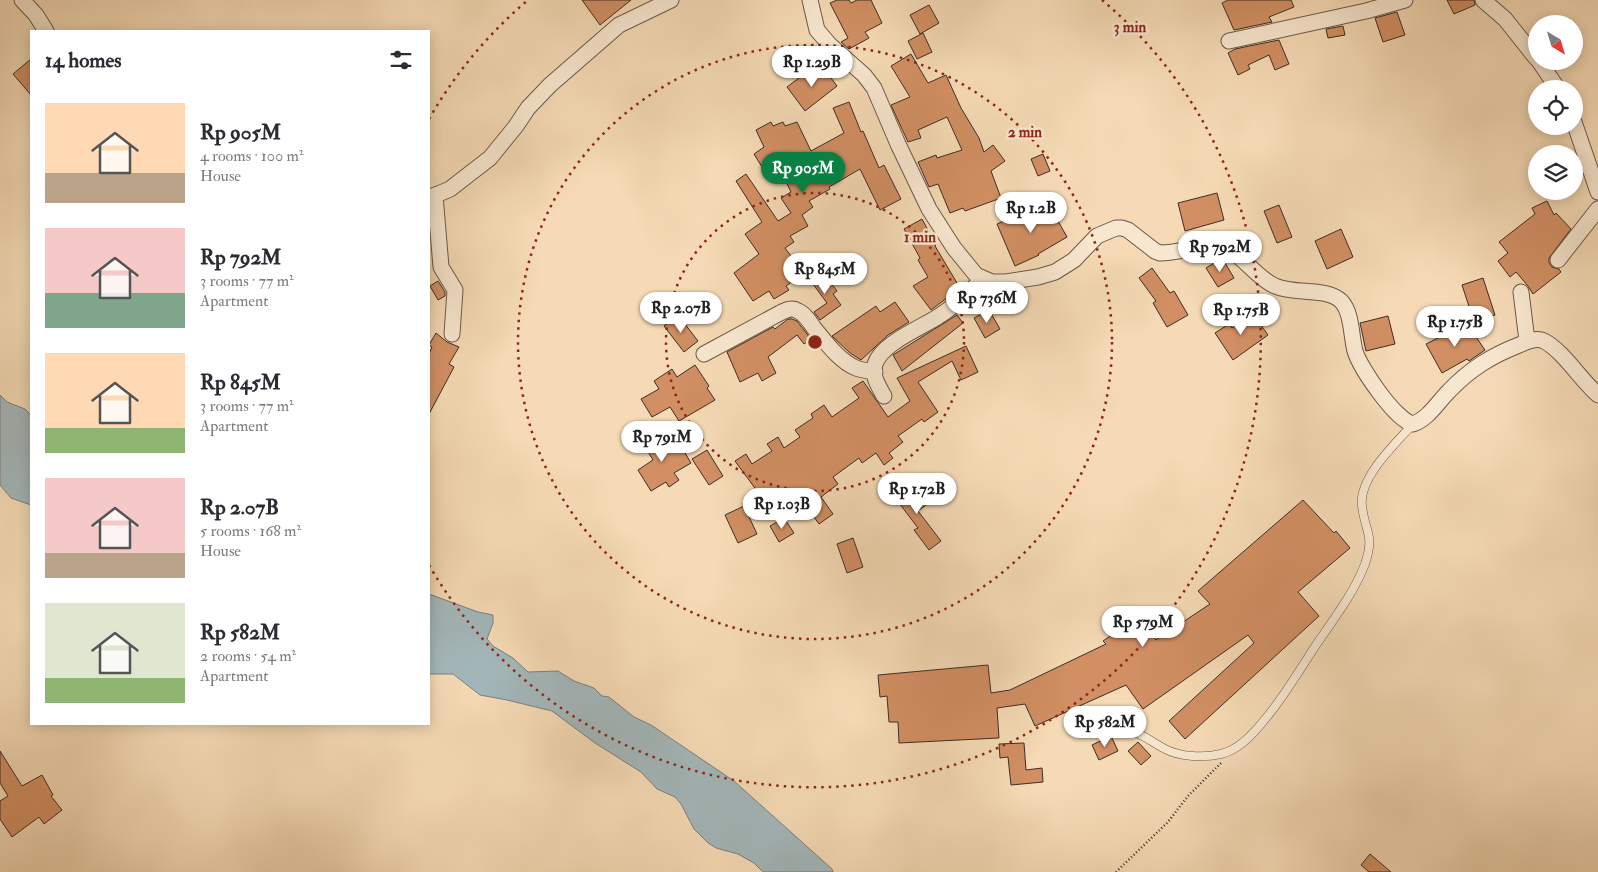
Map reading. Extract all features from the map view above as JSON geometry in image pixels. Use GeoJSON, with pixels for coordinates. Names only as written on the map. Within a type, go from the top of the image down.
{"type":"FeatureCollection","features":[{"type":"Feature","properties":{"kind":"street"},"geometry":{"type":"LineString","coordinates":[[22,0],[36,15],[45,30]]}},
{"type":"Feature","properties":{"kind":"street"},"geometry":{"type":"LineString","coordinates":[[452,334],[455,290],[441,267],[432,197],[450,189],[490,158],[528,108],[550,85],[619,25],[671,0]]}},
{"type":"Feature","properties":{"kind":"street"},"geometry":{"type":"LineString","coordinates":[[810,0],[817,30],[828,44],[870,82],[929,209],[969,269],[983,279],[992,282],[1006,282],[1038,278],[1055,272],[1074,260],[1097,236],[1116,228],[1128,230],[1160,253],[1223,246],[1237,255],[1258,275],[1274,286],[1296,292],[1323,292],[1339,299],[1348,312],[1356,354],[1366,375],[1406,422],[1413,424],[1424,418],[1449,390],[1482,363],[1506,349],[1527,341],[1542,340],[1558,352],[1598,395]]}},
{"type":"Feature","properties":{"kind":"street"},"geometry":{"type":"LineString","coordinates":[[1229,41],[1366,11],[1405,0]]}},
{"type":"Feature","properties":{"kind":"street"},"geometry":{"type":"LineString","coordinates":[[1483,0],[1506,20],[1528,48]]}},
{"type":"Feature","properties":{"kind":"street"},"geometry":{"type":"LineString","coordinates":[[1578,135],[1598,192]]}},
{"type":"Feature","properties":{"kind":"street"},"geometry":{"type":"LineString","coordinates":[[1558,260],[1598,209]]}},
{"type":"Feature","properties":{"kind":"street"},"geometry":{"type":"LineString","coordinates":[[884,396],[878,385],[875,372],[875,365],[880,356],[887,349],[939,316],[983,279]]}},
{"type":"Feature","properties":{"kind":"street"},"geometry":{"type":"LineString","coordinates":[[1521,292],[1527,341]]}},
{"type":"Feature","properties":{"kind":"street"},"geometry":{"type":"LineString","coordinates":[[704,354],[788,309],[795,309],[806,317],[846,363],[854,368],[875,372]]}},
{"type":"Feature","properties":{"kind":"lane"},"geometry":{"type":"LineString","coordinates":[[1075,731],[1128,730],[1138,733],[1166,750],[1181,754],[1206,756],[1231,750],[1255,731],[1290,684],[1344,603],[1364,567],[1370,542],[1362,504],[1368,481],[1385,455],[1413,424]]}},
{"type":"Feature","properties":{"kind":"path"},"geometry":{"type":"LineString","coordinates":[[1116,872],[1168,822],[1188,796],[1218,768],[1231,750]]}},
{"type":"Feature","properties":{"kind":"shaded area"},"geometry":{"type":"Polygon","coordinates":[[[0,395],[7,402],[25,409],[30,414],[30,505],[11,498],[0,485],[0,395]]]}},
{"type":"Feature","properties":{"kind":"shaded area"},"geometry":{"type":"Polygon","coordinates":[[[430,594],[478,612],[493,615],[493,623],[487,639],[493,646],[513,658],[528,672],[558,671],[574,681],[594,688],[602,696],[609,697],[634,717],[651,725],[734,781],[832,869],[833,872],[763,872],[754,863],[738,854],[716,848],[694,829],[681,804],[675,797],[657,789],[641,772],[595,743],[552,711],[480,695],[453,674],[430,674],[430,594]]]}},
{"type":"Feature","properties":{"kind":"building"},"geometry":{"type":"Polygon","coordinates":[[[582,0],[631,0],[600,25],[582,0]]]}},
{"type":"Feature","properties":{"kind":"building"},"geometry":{"type":"Polygon","coordinates":[[[837,0],[849,0],[851,3],[857,0],[871,0],[882,23],[865,32],[869,38],[849,49],[841,42],[848,38],[830,3],[837,0]]]}},
{"type":"Feature","properties":{"kind":"building"},"geometry":{"type":"Polygon","coordinates":[[[1228,0],[1291,0],[1294,7],[1269,17],[1272,22],[1234,30],[1222,3],[1228,0]]]}},
{"type":"Feature","properties":{"kind":"building"},"geometry":{"type":"Polygon","coordinates":[[[1447,0],[1474,0],[1475,5],[1454,14],[1447,0]]]}},
{"type":"Feature","properties":{"kind":"building"},"geometry":{"type":"Polygon","coordinates":[[[929,5],[939,23],[920,34],[910,15],[929,5]]]}},
{"type":"Feature","properties":{"kind":"building"},"geometry":{"type":"Polygon","coordinates":[[[1397,12],[1405,35],[1383,42],[1375,18],[1397,12]]]}},
{"type":"Feature","properties":{"kind":"building"},"geometry":{"type":"Polygon","coordinates":[[[1343,26],[1345,35],[1328,38],[1326,29],[1343,26]]]}},
{"type":"Feature","properties":{"kind":"building"},"geometry":{"type":"Polygon","coordinates":[[[923,33],[932,52],[917,59],[908,41],[923,33]]]}},
{"type":"Feature","properties":{"kind":"building"},"geometry":{"type":"Polygon","coordinates":[[[1279,40],[1289,64],[1275,70],[1269,55],[1248,65],[1250,69],[1238,75],[1228,53],[1235,49],[1279,40]]]}},
{"type":"Feature","properties":{"kind":"building"},"geometry":{"type":"Polygon","coordinates":[[[911,54],[928,83],[946,75],[961,108],[979,138],[984,152],[993,145],[1005,161],[991,171],[1001,198],[965,211],[963,208],[950,213],[938,184],[929,187],[918,162],[936,155],[937,158],[962,150],[947,117],[918,130],[921,138],[908,142],[891,105],[910,97],[891,66],[911,54]]]}},
{"type":"Feature","properties":{"kind":"building"},"geometry":{"type":"Polygon","coordinates":[[[30,60],[30,94],[13,74],[30,60]]]}},
{"type":"Feature","properties":{"kind":"building"},"geometry":{"type":"Polygon","coordinates":[[[822,66],[837,86],[805,111],[787,87],[803,75],[805,78],[822,66]]]}},
{"type":"Feature","properties":{"kind":"building"},"geometry":{"type":"Polygon","coordinates":[[[849,102],[879,168],[884,165],[901,199],[880,210],[860,169],[829,187],[830,189],[809,201],[813,207],[802,215],[808,226],[790,236],[794,242],[785,248],[804,273],[786,286],[789,290],[774,299],[769,291],[753,301],[734,273],[759,254],[745,234],[762,222],[736,181],[746,174],[778,221],[791,213],[781,198],[791,192],[776,161],[773,163],[772,161],[762,167],[754,154],[764,147],[756,130],[771,122],[773,126],[783,122],[785,126],[797,122],[811,151],[844,133],[833,108],[849,102]]]}},
{"type":"Feature","properties":{"kind":"building"},"geometry":{"type":"Polygon","coordinates":[[[1043,154],[1050,171],[1038,176],[1031,159],[1043,154]]]}},
{"type":"Feature","properties":{"kind":"building"},"geometry":{"type":"Polygon","coordinates":[[[1217,193],[1224,220],[1185,231],[1178,203],[1217,193]]]}},
{"type":"Feature","properties":{"kind":"building"},"geometry":{"type":"Polygon","coordinates":[[[1547,201],[1554,215],[1556,213],[1571,229],[1549,258],[1549,263],[1552,267],[1559,269],[1561,272],[1533,294],[1516,272],[1510,277],[1498,261],[1508,253],[1499,242],[1535,214],[1532,208],[1547,201]]]}},
{"type":"Feature","properties":{"kind":"building"},"geometry":{"type":"Polygon","coordinates":[[[1049,205],[1067,237],[1039,255],[1015,266],[997,224],[1022,213],[1024,219],[1049,205]]]}},
{"type":"Feature","properties":{"kind":"building"},"geometry":{"type":"Polygon","coordinates":[[[1279,205],[1292,237],[1277,243],[1264,211],[1279,205]]]}},
{"type":"Feature","properties":{"kind":"building"},"geometry":{"type":"Polygon","coordinates":[[[922,219],[935,246],[960,288],[931,310],[913,286],[928,277],[904,229],[922,219]]]}},
{"type":"Feature","properties":{"kind":"building"},"geometry":{"type":"Polygon","coordinates":[[[1341,229],[1353,257],[1327,269],[1315,241],[1341,229]]]}},
{"type":"Feature","properties":{"kind":"building"},"geometry":{"type":"Polygon","coordinates":[[[1222,258],[1234,278],[1218,287],[1206,268],[1222,258]]]}},
{"type":"Feature","properties":{"kind":"building"},"geometry":{"type":"Polygon","coordinates":[[[1152,268],[1170,293],[1174,291],[1188,315],[1167,327],[1153,303],[1156,301],[1139,278],[1152,268]]]}},
{"type":"Feature","properties":{"kind":"building"},"geometry":{"type":"Polygon","coordinates":[[[822,271],[837,291],[833,294],[841,305],[820,320],[814,312],[827,303],[810,280],[822,271]]]}},
{"type":"Feature","properties":{"kind":"building"},"geometry":{"type":"Polygon","coordinates":[[[1483,278],[1495,315],[1474,322],[1462,285],[1483,278]]]}},
{"type":"Feature","properties":{"kind":"building"},"geometry":{"type":"Polygon","coordinates":[[[438,281],[445,292],[445,296],[438,300],[430,286],[438,281]]]}},
{"type":"Feature","properties":{"kind":"building"},"geometry":{"type":"Polygon","coordinates":[[[895,302],[909,322],[888,335],[861,360],[850,353],[832,336],[876,306],[880,312],[895,302]]]}},
{"type":"Feature","properties":{"kind":"building"},"geometry":{"type":"Polygon","coordinates":[[[989,310],[1000,329],[985,338],[974,318],[989,310]]]}},
{"type":"Feature","properties":{"kind":"building"},"geometry":{"type":"Polygon","coordinates":[[[1253,314],[1268,335],[1233,360],[1215,333],[1229,324],[1232,328],[1253,314]]]}},
{"type":"Feature","properties":{"kind":"building"},"geometry":{"type":"Polygon","coordinates":[[[678,315],[698,341],[684,352],[664,326],[678,315]]]}},
{"type":"Feature","properties":{"kind":"building"},"geometry":{"type":"Polygon","coordinates":[[[957,315],[963,323],[902,371],[893,355],[957,315]]]}},
{"type":"Feature","properties":{"kind":"building"},"geometry":{"type":"Polygon","coordinates":[[[1388,316],[1395,344],[1366,351],[1360,323],[1388,316]]]}},
{"type":"Feature","properties":{"kind":"building"},"geometry":{"type":"Polygon","coordinates":[[[788,319],[797,321],[811,339],[804,344],[797,335],[768,357],[776,373],[762,381],[758,373],[740,382],[727,352],[773,327],[775,329],[788,319]]]}},
{"type":"Feature","properties":{"kind":"building"},"geometry":{"type":"Polygon","coordinates":[[[1467,324],[1485,350],[1469,361],[1467,359],[1442,373],[1426,344],[1446,334],[1448,337],[1467,324]]]}},
{"type":"Feature","properties":{"kind":"building"},"geometry":{"type":"Polygon","coordinates":[[[436,333],[447,342],[459,347],[449,364],[454,367],[430,412],[430,352],[432,347],[430,343],[436,333]]]}},
{"type":"Feature","properties":{"kind":"building"},"geometry":{"type":"Polygon","coordinates":[[[966,346],[978,372],[961,380],[952,361],[918,382],[938,412],[924,422],[922,419],[898,436],[903,442],[889,453],[893,458],[884,465],[876,453],[862,463],[859,458],[833,477],[838,484],[821,497],[833,514],[819,524],[802,500],[777,518],[735,461],[746,454],[752,464],[772,451],[767,444],[778,437],[784,448],[800,437],[795,430],[813,418],[811,414],[824,405],[832,417],[859,398],[852,388],[863,381],[888,417],[910,401],[897,378],[966,346]]]}},
{"type":"Feature","properties":{"kind":"building"},"geometry":{"type":"Polygon","coordinates":[[[695,365],[709,386],[707,388],[715,400],[679,421],[670,407],[652,417],[641,399],[659,389],[654,381],[672,369],[677,377],[695,365]]]}},
{"type":"Feature","properties":{"kind":"building"},"geometry":{"type":"Polygon","coordinates":[[[647,428],[661,451],[679,443],[691,463],[674,473],[679,480],[669,487],[666,482],[651,491],[638,470],[653,460],[637,434],[647,428]]]}},
{"type":"Feature","properties":{"kind":"building"},"geometry":{"type":"Polygon","coordinates":[[[707,450],[723,476],[709,485],[692,459],[707,450]]]}},
{"type":"Feature","properties":{"kind":"building"},"geometry":{"type":"Polygon","coordinates":[[[909,483],[926,505],[918,511],[941,541],[929,550],[914,530],[918,528],[893,495],[909,483]]]}},
{"type":"Feature","properties":{"kind":"building"},"geometry":{"type":"Polygon","coordinates":[[[1303,500],[1334,533],[1336,531],[1350,548],[1298,592],[1319,616],[1185,739],[1169,721],[1254,643],[1248,635],[1143,709],[1126,685],[1035,726],[1025,704],[997,708],[999,738],[899,743],[898,722],[889,722],[887,696],[880,697],[878,675],[988,665],[991,693],[1010,690],[1106,644],[1103,641],[1140,616],[1156,640],[1210,604],[1198,591],[1303,500]]]}},
{"type":"Feature","properties":{"kind":"building"},"geometry":{"type":"Polygon","coordinates":[[[744,506],[757,534],[738,543],[725,515],[744,506]]]}},
{"type":"Feature","properties":{"kind":"building"},"geometry":{"type":"Polygon","coordinates":[[[784,518],[794,533],[779,542],[770,526],[784,518]]]}},
{"type":"Feature","properties":{"kind":"building"},"geometry":{"type":"Polygon","coordinates":[[[853,538],[863,567],[847,573],[837,544],[853,538]]]}},
{"type":"Feature","properties":{"kind":"building"},"geometry":{"type":"Polygon","coordinates":[[[1111,736],[1118,751],[1099,760],[1092,745],[1111,736]]]}},
{"type":"Feature","properties":{"kind":"building"},"geometry":{"type":"Polygon","coordinates":[[[1138,742],[1151,756],[1141,765],[1128,751],[1138,742]]]}},
{"type":"Feature","properties":{"kind":"building"},"geometry":{"type":"Polygon","coordinates":[[[1024,743],[1026,770],[1042,768],[1043,782],[1011,785],[1008,757],[1000,758],[999,744],[1024,743]]]}},
{"type":"Feature","properties":{"kind":"building"},"geometry":{"type":"Polygon","coordinates":[[[0,751],[22,786],[42,775],[53,795],[51,796],[62,810],[44,824],[39,817],[12,837],[0,819],[0,801],[8,796],[0,783],[0,751]]]}},
{"type":"Feature","properties":{"kind":"building"},"geometry":{"type":"Polygon","coordinates":[[[1370,854],[1391,872],[1369,872],[1361,865],[1370,854]]]}}]}
